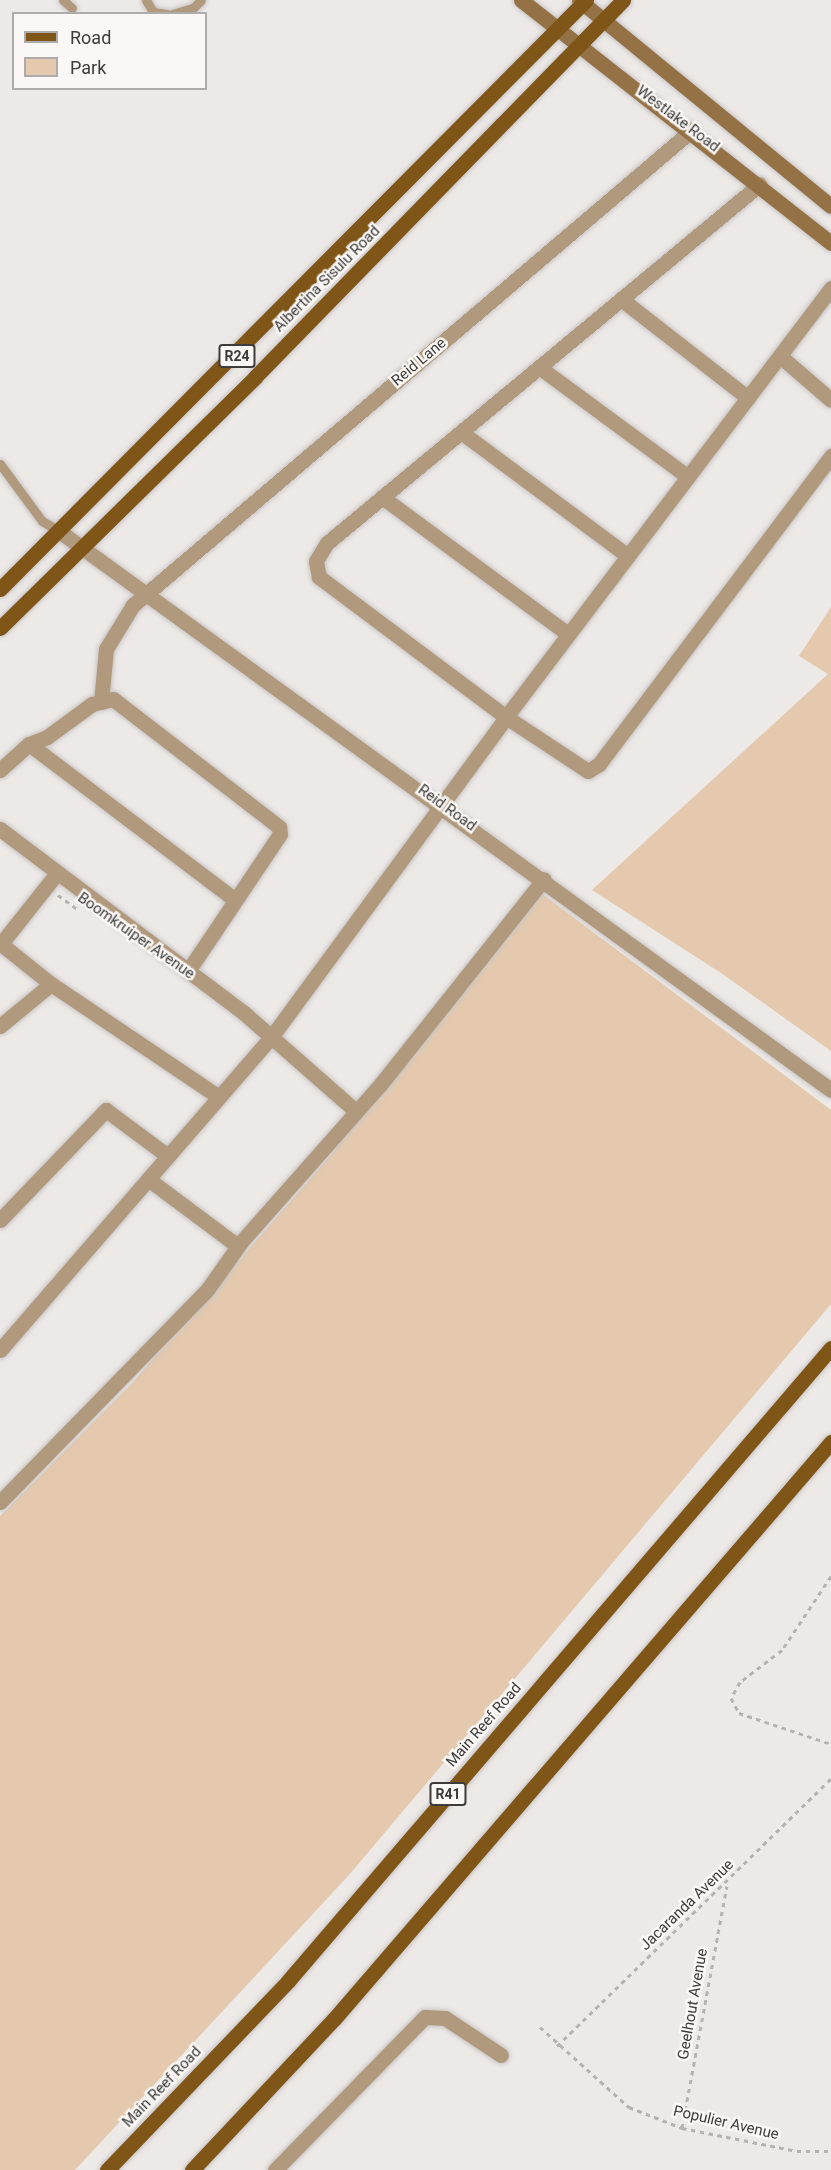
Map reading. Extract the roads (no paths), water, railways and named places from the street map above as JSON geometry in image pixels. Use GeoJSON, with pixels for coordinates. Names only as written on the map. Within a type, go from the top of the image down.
{"type":"FeatureCollection","features":[{"type":"Feature","properties":{"kind":"main road","name":"Westlake Road"},"geometry":{"type":"LineString","coordinates":[[521,0],[692,130],[831,243]]}},
{"type":"Feature","properties":{"kind":"main road","name":"Albertina Sisulu Road"},"geometry":{"type":"LineString","coordinates":[[0,628],[581,45],[623,0]]}},
{"type":"Feature","properties":{"kind":"main road","name":"Westlake Road"},"geometry":{"type":"LineString","coordinates":[[582,1],[602,21],[831,206]]}},
{"type":"Feature","properties":{"kind":"main road","name":"Albertina Sisulu Road"},"geometry":{"type":"LineString","coordinates":[[0,589],[559,29],[582,1]]}},
{"type":"Feature","properties":{"kind":"main road","name":"Main Reef Road"},"geometry":{"type":"LineString","coordinates":[[107,2170],[288,1981],[831,1348]]}},
{"type":"Feature","properties":{"kind":"main road"},"geometry":{"type":"LineString","coordinates":[[192,2170],[334,2019],[831,1442]]}},
{"type":"Feature","properties":{"kind":"street","name":"Reid Lane"},"geometry":{"type":"LineString","coordinates":[[101,702],[106,649],[133,605],[692,130]]}},
{"type":"Feature","properties":{"kind":"street"},"geometry":{"type":"LineString","coordinates":[[760,184],[327,543],[316,561],[319,577],[506,717],[588,771],[598,764],[831,456]]}},
{"type":"Feature","properties":{"kind":"street"},"geometry":{"type":"LineString","coordinates":[[0,1350],[272,1036],[568,634],[831,288]]}},
{"type":"Feature","properties":{"kind":"street"},"geometry":{"type":"LineString","coordinates":[[621,299],[748,398]]}},
{"type":"Feature","properties":{"kind":"street"},"geometry":{"type":"LineString","coordinates":[[780,356],[831,400]]}},
{"type":"Feature","properties":{"kind":"street"},"geometry":{"type":"LineString","coordinates":[[539,367],[688,477]]}},
{"type":"Feature","properties":{"kind":"street"},"geometry":{"type":"LineString","coordinates":[[461,432],[628,556]]}},
{"type":"Feature","properties":{"kind":"street"},"geometry":{"type":"LineString","coordinates":[[382,497],[568,634]]}},
{"type":"Feature","properties":{"kind":"street","name":"Reid Road"},"geometry":{"type":"LineString","coordinates":[[59,531],[145,595],[443,805],[831,1089]]}},
{"type":"Feature","properties":{"kind":"street"},"geometry":{"type":"LineString","coordinates":[[0,770],[29,744],[101,702],[113,699],[145,720],[279,827],[280,834],[234,899],[188,971]]}},
{"type":"Feature","properties":{"kind":"street"},"geometry":{"type":"LineString","coordinates":[[29,744],[234,899]]}},
{"type":"Feature","properties":{"kind":"street"},"geometry":{"type":"LineString","coordinates":[[0,830],[272,1036],[351,1107]]}},
{"type":"Feature","properties":{"kind":"street"},"geometry":{"type":"LineString","coordinates":[[57,873],[0,945],[51,984],[219,1097]]}},
{"type":"Feature","properties":{"kind":"street"},"geometry":{"type":"LineString","coordinates":[[0,1502],[154,1348],[207,1290],[238,1246],[380,1085],[544,879]]}},
{"type":"Feature","properties":{"kind":"street"},"geometry":{"type":"LineString","coordinates":[[0,1026],[51,984]]}},
{"type":"Feature","properties":{"kind":"street"},"geometry":{"type":"LineString","coordinates":[[0,1220],[106,1110],[168,1156]]}},
{"type":"Feature","properties":{"kind":"street"},"geometry":{"type":"LineString","coordinates":[[148,1179],[238,1246]]}},
{"type":"Feature","properties":{"kind":"street"},"geometry":{"type":"LineString","coordinates":[[275,2170],[423,2018],[445,2018],[501,2055]]}},
{"type":"Feature","properties":{"kind":"lane"},"geometry":{"type":"LineString","coordinates":[[63,0],[72,8]]}},
{"type":"Feature","properties":{"kind":"lane"},"geometry":{"type":"LineString","coordinates":[[179,12],[193,8],[201,0]]}},
{"type":"Feature","properties":{"kind":"lane"},"geometry":{"type":"LineString","coordinates":[[0,464],[42,522],[59,531]]}}]}
